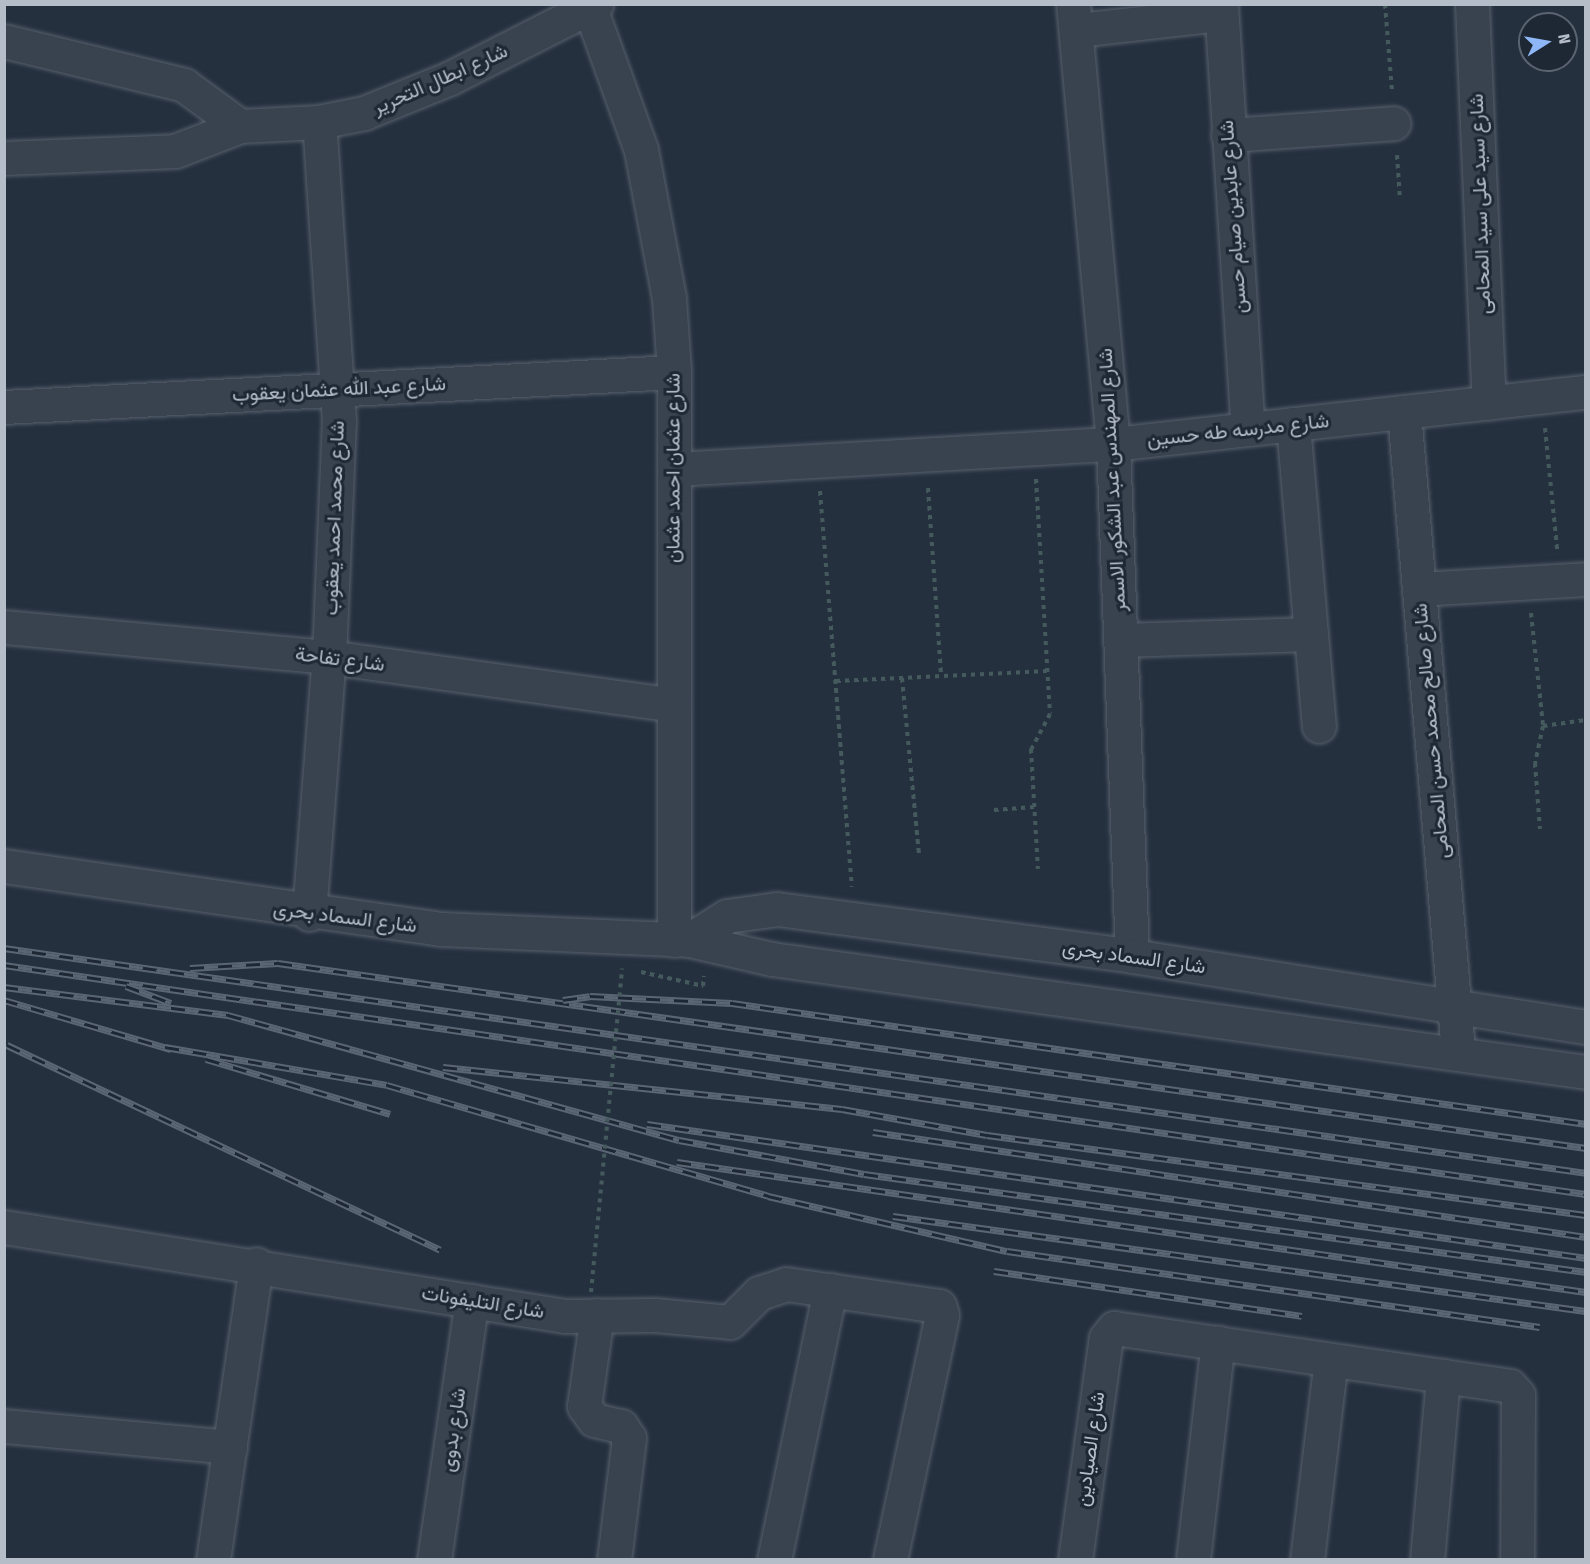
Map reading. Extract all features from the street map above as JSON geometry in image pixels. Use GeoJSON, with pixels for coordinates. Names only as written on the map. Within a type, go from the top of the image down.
{"type":"FeatureCollection","features":[{"type":"Feature","properties":{"kind":"street","name":"شارع سيد على سيد المحامى"},"geometry":{"type":"LineString","coordinates":[[1472,4],[1490,403]]}},
{"type":"Feature","properties":{"kind":"street","name":"شارع ابطال التحرير"},"geometry":{"type":"LineString","coordinates":[[4,158],[175,151],[240,126],[319,122],[408,97],[593,6]]}},
{"type":"Feature","properties":{"kind":"street","name":"شارع عثمان احمد عثمان"},"geometry":{"type":"LineString","coordinates":[[593,6],[646,171],[669,298],[674,372],[674,705],[682,940]]}},
{"type":"Feature","properties":{"kind":"street"},"geometry":{"type":"LineString","coordinates":[[1075,17],[1220,9]]}},
{"type":"Feature","properties":{"kind":"street","name":"شارع عابدين صيام حسن"},"geometry":{"type":"LineString","coordinates":[[1220,9],[1248,429]]}},
{"type":"Feature","properties":{"kind":"street","name":"شارع المهندس عبد الشكور الاسمر"},"geometry":{"type":"LineString","coordinates":[[1075,17],[1113,444],[1132,956]]}},
{"type":"Feature","properties":{"kind":"street"},"geometry":{"type":"LineString","coordinates":[[4,41],[184,85],[240,126]]}},
{"type":"Feature","properties":{"kind":"street","name":"شارع محمد احمد يعقوب"},"geometry":{"type":"LineString","coordinates":[[309,914],[329,657],[337,389],[319,122]]}},
{"type":"Feature","properties":{"kind":"street"},"geometry":{"type":"LineString","coordinates":[[1228,135],[1394,123]]}},
{"type":"Feature","properties":{"kind":"street","name":"شارع عبد الله عثمان يعقوب"},"geometry":{"type":"LineString","coordinates":[[4,407],[674,372]]}},
{"type":"Feature","properties":{"kind":"street","name":"شارع مدرسه طه حسين"},"geometry":{"type":"LineString","coordinates":[[674,469],[1113,444],[1586,393]]}},
{"type":"Feature","properties":{"kind":"street","name":"شارع صالح محمد حسن المحامى"},"geometry":{"type":"LineString","coordinates":[[1404,412],[1458,1051]]}},
{"type":"Feature","properties":{"kind":"street"},"geometry":{"type":"LineString","coordinates":[[1293,424],[1319,726]]}},
{"type":"Feature","properties":{"kind":"street"},"geometry":{"type":"LineString","coordinates":[[1419,589],[1573,580]]}},
{"type":"Feature","properties":{"kind":"street","name":"شارع تفاحة"},"geometry":{"type":"LineString","coordinates":[[4,627],[329,657],[674,705]]}},
{"type":"Feature","properties":{"kind":"street"},"geometry":{"type":"LineString","coordinates":[[1121,640],[1311,634]]}},
{"type":"Feature","properties":{"kind":"street","name":"شارع السماد بحرى"},"geometry":{"type":"LineString","coordinates":[[4,866],[309,914],[441,929],[682,940],[772,959],[1458,1051],[1586,1072]]}},
{"type":"Feature","properties":{"kind":"street","name":"شارع السماد بحرى"},"geometry":{"type":"LineString","coordinates":[[682,940],[727,916],[750,909],[855,919],[1132,956],[1586,1027]]}},
{"type":"Feature","properties":{"kind":"street","name":"شارع التليفونات"},"geometry":{"type":"LineString","coordinates":[[4,1227],[256,1264],[565,1316],[594,1303],[730,1322],[759,1293],[775,1286],[830,1290],[935,1305],[942,1315],[890,1560]]}},
{"type":"Feature","properties":{"kind":"street"},"geometry":{"type":"LineString","coordinates":[[213,1560],[256,1264]]}},
{"type":"Feature","properties":{"kind":"street"},"geometry":{"type":"LineString","coordinates":[[774,1560],[830,1290]]}},
{"type":"Feature","properties":{"kind":"street","name":"شارع بدوى"},"geometry":{"type":"LineString","coordinates":[[434,1560],[472,1301]]}},
{"type":"Feature","properties":{"kind":"street"},"geometry":{"type":"LineString","coordinates":[[594,1303],[584,1406],[594,1420],[621,1426],[629,1438],[614,1560]]}},
{"type":"Feature","properties":{"kind":"street","name":"شارع الصيادين"},"geometry":{"type":"LineString","coordinates":[[1075,1560],[1106,1338],[1114,1328],[1218,1342]]}},
{"type":"Feature","properties":{"kind":"street"},"geometry":{"type":"LineString","coordinates":[[1193,1560],[1218,1342],[1510,1386],[1518,1395],[1516,1560]]}},
{"type":"Feature","properties":{"kind":"street"},"geometry":{"type":"LineString","coordinates":[[1307,1560],[1331,1360]]}},
{"type":"Feature","properties":{"kind":"street"},"geometry":{"type":"LineString","coordinates":[[1427,1560],[1443,1376]]}},
{"type":"Feature","properties":{"kind":"street"},"geometry":{"type":"LineString","coordinates":[[4,1426],[230,1447]]}},
{"type":"Feature","properties":{"kind":"path"},"geometry":{"type":"LineString","coordinates":[[1542,397],[1573,580]]}},
{"type":"Feature","properties":{"kind":"path"},"geometry":{"type":"LineString","coordinates":[[1034,448],[1050,714],[1031,749],[1038,869]]}},
{"type":"Feature","properties":{"kind":"path"},"geometry":{"type":"LineString","coordinates":[[925,454],[941,676]]}},
{"type":"Feature","properties":{"kind":"path"},"geometry":{"type":"LineString","coordinates":[[818,460],[855,919]]}},
{"type":"Feature","properties":{"kind":"path"},"geometry":{"type":"LineString","coordinates":[[1528,582],[1543,726],[1535,763],[1540,829]]}},
{"type":"Feature","properties":{"kind":"path"},"geometry":{"type":"LineString","coordinates":[[836,681],[1047,671]]}},
{"type":"Feature","properties":{"kind":"path"},"geometry":{"type":"LineString","coordinates":[[902,678],[919,853]]}},
{"type":"Feature","properties":{"kind":"path"},"geometry":{"type":"LineString","coordinates":[[1543,726],[1586,720]]}},
{"type":"Feature","properties":{"kind":"path"},"geometry":{"type":"LineString","coordinates":[[994,810],[1034,807]]}},
{"type":"Feature","properties":{"kind":"path"},"geometry":{"type":"LineString","coordinates":[[594,1303],[622,968],[703,986]]}},
{"type":"Feature","properties":{"kind":"railway"},"geometry":{"type":"LineString","coordinates":[[4,948],[1586,1173]]}},
{"type":"Feature","properties":{"kind":"railway"},"geometry":{"type":"LineString","coordinates":[[190,968],[278,963],[1586,1148]]}},
{"type":"Feature","properties":{"kind":"railway"},"geometry":{"type":"LineString","coordinates":[[4,965],[1586,1194]]}},
{"type":"Feature","properties":{"kind":"railway"},"geometry":{"type":"LineString","coordinates":[[126,986],[171,1003]]}},
{"type":"Feature","properties":{"kind":"railway"},"geometry":{"type":"LineString","coordinates":[[4,987],[228,1015],[679,1140],[864,1174],[1586,1272]]}},
{"type":"Feature","properties":{"kind":"railway"},"geometry":{"type":"LineString","coordinates":[[563,1000],[590,996],[732,1003],[1586,1124]]}},
{"type":"Feature","properties":{"kind":"railway"},"geometry":{"type":"LineString","coordinates":[[4,1000],[171,1049]]}},
{"type":"Feature","properties":{"kind":"railway"},"geometry":{"type":"LineString","coordinates":[[7,1045],[440,1250]]}},
{"type":"Feature","properties":{"kind":"railway"},"geometry":{"type":"LineString","coordinates":[[165,1047],[387,1085],[768,1196],[1007,1251],[1540,1327]]}},
{"type":"Feature","properties":{"kind":"railway"},"geometry":{"type":"LineString","coordinates":[[206,1059],[390,1114]]}},
{"type":"Feature","properties":{"kind":"railway"},"geometry":{"type":"LineString","coordinates":[[443,1067],[842,1109],[987,1135],[1586,1215]]}},
{"type":"Feature","properties":{"kind":"railway"},"geometry":{"type":"LineString","coordinates":[[647,1124],[1586,1258]]}},
{"type":"Feature","properties":{"kind":"railway"},"geometry":{"type":"LineString","coordinates":[[873,1132],[1586,1237]]}},
{"type":"Feature","properties":{"kind":"railway"},"geometry":{"type":"LineString","coordinates":[[677,1162],[1586,1292]]}},
{"type":"Feature","properties":{"kind":"railway"},"geometry":{"type":"LineString","coordinates":[[893,1216],[1586,1311]]}},
{"type":"Feature","properties":{"kind":"railway"},"geometry":{"type":"LineString","coordinates":[[994,1271],[1302,1316]]}}]}
